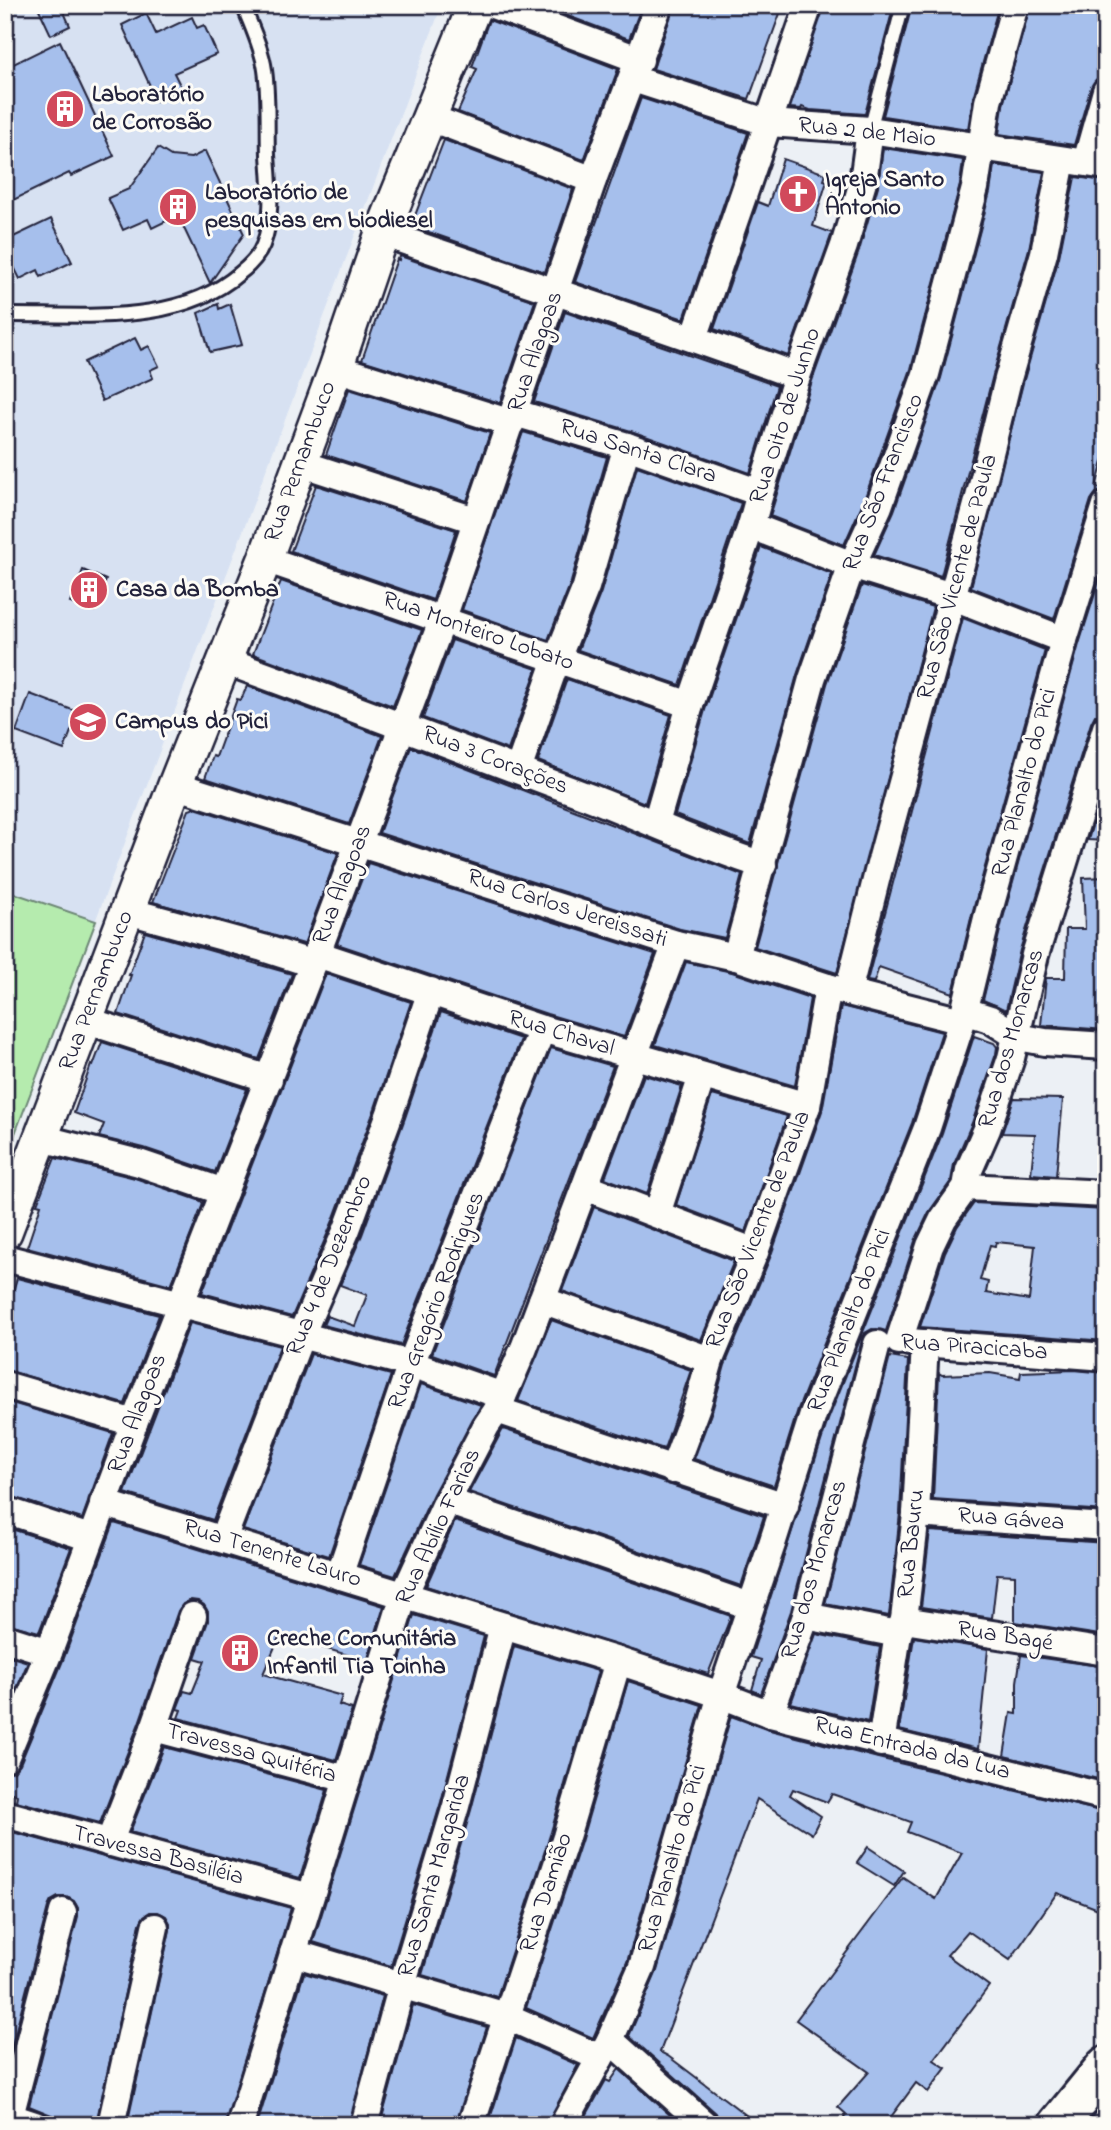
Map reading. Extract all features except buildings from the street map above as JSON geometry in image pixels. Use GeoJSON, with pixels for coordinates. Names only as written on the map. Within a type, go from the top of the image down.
{"type":"FeatureCollection","features":[{"type":"Feature","properties":{"kind":"main road"},"geometry":{"type":"LineString","coordinates":[[1058,2125],[1106,2066]]}},
{"type":"Feature","properties":{"kind":"street","name":"Rua Pernambuco"},"geometry":{"type":"LineString","coordinates":[[5,1232],[175,785],[265,559],[336,368],[382,233],[475,5]]}},
{"type":"Feature","properties":{"kind":"street","name":"Rua 2 de Maio"},"geometry":{"type":"LineString","coordinates":[[493,5],[636,70],[769,123],[870,130],[1085,163]]}},
{"type":"Feature","properties":{"kind":"street","name":"Rua Alagoas"},"geometry":{"type":"LineString","coordinates":[[5,1758],[49,1652],[103,1503],[269,1079],[442,621],[593,180],[659,5]]}},
{"type":"Feature","properties":{"kind":"street"},"geometry":{"type":"LineString","coordinates":[[694,338],[809,5]]}},
{"type":"Feature","properties":{"kind":"street","name":"Rua São Francisco"},"geometry":{"type":"LineString","coordinates":[[736,957],[812,679],[852,565],[879,506],[926,374],[975,188],[988,103],[1015,5]]}},
{"type":"Feature","properties":{"kind":"street","name":"Rua São Vicente de Paula"},"geometry":{"type":"LineString","coordinates":[[673,1470],[698,1404],[710,1360],[755,1252],[807,1106],[951,596],[1044,253],[1085,163],[1106,92]]}},
{"type":"Feature","properties":{"kind":"street"},"geometry":{"type":"LineString","coordinates":[[429,117],[593,180]]}},
{"type":"Feature","properties":{"kind":"street","name":"Rua Oito de Junho"},"geometry":{"type":"LineString","coordinates":[[656,823],[690,705],[751,526],[797,376],[844,246],[859,195],[870,130]]}},
{"type":"Feature","properties":{"kind":"street"},"geometry":{"type":"LineString","coordinates":[[382,233],[556,294],[694,338],[797,376]]}},
{"type":"Feature","properties":{"kind":"street","name":"Rua Santa Clara"},"geometry":{"type":"LineString","coordinates":[[336,368],[513,418],[627,446],[760,493]]}},
{"type":"Feature","properties":{"kind":"street"},"geometry":{"type":"LineString","coordinates":[[518,771],[557,659],[586,587],[627,446]]}},
{"type":"Feature","properties":{"kind":"street"},"geometry":{"type":"LineString","coordinates":[[300,463],[475,520]]}},
{"type":"Feature","properties":{"kind":"street","name":"Rua Planalto do Pici"},"geometry":{"type":"LineString","coordinates":[[563,2125],[605,2049],[642,1968],[721,1695],[813,1415],[927,1128],[964,1016],[987,918],[1064,640],[1106,505]]}},
{"type":"Feature","properties":{"kind":"street"},"geometry":{"type":"LineString","coordinates":[[751,526],[852,565],[951,596],[1064,640]]}},
{"type":"Feature","properties":{"kind":"street","name":"Rua Monteiro Lobato"},"geometry":{"type":"LineString","coordinates":[[265,559],[690,705]]}},
{"type":"Feature","properties":{"kind":"street","name":"Rua 3 Corações"},"geometry":{"type":"LineString","coordinates":[[225,661],[403,725],[656,823],[722,852],[763,865]]}},
{"type":"Feature","properties":{"kind":"street","name":"Rua dos Monarcas"},"geometry":{"type":"LineString","coordinates":[[770,1714],[900,1343],[930,1246],[943,1219],[966,1187],[969,1170],[988,1129],[1011,1058],[1035,955],[1106,728]]}},
{"type":"Feature","properties":{"kind":"street","name":"Rua Carlos Jereissati"},"geometry":{"type":"LineString","coordinates":[[175,785],[676,944],[736,957],[838,989],[990,1019],[1016,1035],[1045,1042],[1106,1046]]}},
{"type":"Feature","properties":{"kind":"street","name":"Rua Chaval"},"geometry":{"type":"LineString","coordinates":[[128,911],[430,992],[634,1057],[807,1106]]}},
{"type":"Feature","properties":{"kind":"street","name":"Rua Abílio Farias"},"geometry":{"type":"LineString","coordinates":[[240,2125],[404,1595],[447,1501],[500,1403],[542,1300],[676,944]]}},
{"type":"Feature","properties":{"kind":"street","name":"Rua 4 de Dezembro"},"geometry":{"type":"LineString","coordinates":[[223,1539],[301,1335],[347,1229],[390,1113],[430,992]]}},
{"type":"Feature","properties":{"kind":"street"},"geometry":{"type":"LineString","coordinates":[[85,1020],[269,1079]]}},
{"type":"Feature","properties":{"kind":"street","name":"Rua Gregório Rodrigues"},"geometry":{"type":"LineString","coordinates":[[340,1576],[411,1364],[542,1029]]}},
{"type":"Feature","properties":{"kind":"street"},"geometry":{"type":"LineString","coordinates":[[657,1214],[702,1076]]}},
{"type":"Feature","properties":{"kind":"street"},"geometry":{"type":"LineString","coordinates":[[41,1138],[139,1163],[225,1192]]}},
{"type":"Feature","properties":{"kind":"street"},"geometry":{"type":"LineString","coordinates":[[585,1187],[755,1252]]}},
{"type":"Feature","properties":{"kind":"street"},"geometry":{"type":"LineString","coordinates":[[966,1187],[1106,1194]]}},
{"type":"Feature","properties":{"kind":"street"},"geometry":{"type":"LineString","coordinates":[[5,1258],[411,1364],[500,1403],[673,1470],[785,1506]]}},
{"type":"Feature","properties":{"kind":"street"},"geometry":{"type":"LineString","coordinates":[[542,1300],[710,1360]]}},
{"type":"Feature","properties":{"kind":"street","name":"Rua Piracicaba"},"geometry":{"type":"LineString","coordinates":[[844,1334],[900,1343],[1106,1357]]}},
{"type":"Feature","properties":{"kind":"street","name":"Rua Bauru"},"geometry":{"type":"LineString","coordinates":[[881,1743],[901,1627],[916,1514],[900,1343]]}},
{"type":"Feature","properties":{"kind":"street"},"geometry":{"type":"LineString","coordinates":[[5,1385],[134,1423]]}},
{"type":"Feature","properties":{"kind":"street"},"geometry":{"type":"LineString","coordinates":[[447,1501],[750,1606]]}},
{"type":"Feature","properties":{"kind":"street","name":"Rua Tenente Lauro"},"geometry":{"type":"LineString","coordinates":[[103,1503],[721,1695]]}},
{"type":"Feature","properties":{"kind":"street"},"geometry":{"type":"LineString","coordinates":[[5,1510],[90,1538]]}},
{"type":"Feature","properties":{"kind":"street","name":"Rua Gávea"},"geometry":{"type":"LineString","coordinates":[[916,1514],[1106,1527]]}},
{"type":"Feature","properties":{"kind":"street"},"geometry":{"type":"LineString","coordinates":[[109,1843],[154,1728],[193,1616]]}},
{"type":"Feature","properties":{"kind":"street","name":"Rua Bagé"},"geometry":{"type":"LineString","coordinates":[[806,1616],[1106,1652]]}},
{"type":"Feature","properties":{"kind":"street","name":"Rua Santa Margarida"},"geometry":{"type":"LineString","coordinates":[[375,2122],[402,1985],[456,1806],[503,1626]]}},
{"type":"Feature","properties":{"kind":"street"},"geometry":{"type":"LineString","coordinates":[[5,1638],[49,1652]]}},
{"type":"Feature","properties":{"kind":"street","name":"Rua Damião"},"geometry":{"type":"LineString","coordinates":[[471,2125],[566,1837],[618,1661]]}},
{"type":"Feature","properties":{"kind":"street","name":"Rua Entrada da Lua"},"geometry":{"type":"LineString","coordinates":[[721,1695],[770,1714],[1106,1797]]}},
{"type":"Feature","properties":{"kind":"street","name":"Travessa Quitéria"},"geometry":{"type":"LineString","coordinates":[[154,1728],[347,1779]]}},
{"type":"Feature","properties":{"kind":"street","name":"Travessa Basiléia"},"geometry":{"type":"LineString","coordinates":[[5,1814],[310,1897]]}},
{"type":"Feature","properties":{"kind":"street"},"geometry":{"type":"LineString","coordinates":[[35,2125],[7,2116],[63,1912]]}},
{"type":"Feature","properties":{"kind":"street"},"geometry":{"type":"LineString","coordinates":[[111,2125],[155,1927]]}},
{"type":"Feature","properties":{"kind":"street"},"geometry":{"type":"LineString","coordinates":[[293,1953],[506,2016],[605,2049],[705,2125]]}},
{"type":"Feature","properties":{"kind":"lane"},"geometry":{"type":"LineString","coordinates":[[5,315],[147,312],[193,301],[232,280],[263,247],[271,215],[265,70],[243,5]]}},
{"type":"Feature","properties":{"kind":"lane","name":"Rua Oito de Junho"},"geometry":{"type":"LineString","coordinates":[[870,130],[903,5]]}},
{"type":"Feature","properties":{"kind":"shaded area","name":"Campus do Pici"},"geometry":{"type":"Polygon","coordinates":[[[5,5],[442,5],[5,1160],[5,5]]]}},
{"type":"Feature","properties":{"kind":"green space"},"geometry":{"type":"Polygon","coordinates":[[[5,890],[96,921],[5,1160],[5,890]]]}},
{"type":"Feature","properties":{"kind":"place","name":"Laboratório de Corrosão"},"geometry":{"type":"Point","coordinates":[65,109]}},
{"type":"Feature","properties":{"kind":"place","name":"Igreja Santo Antonio"},"geometry":{"type":"Point","coordinates":[798,194]}},
{"type":"Feature","properties":{"kind":"place","name":"Laboratório de pesquisas em biodiesel"},"geometry":{"type":"Point","coordinates":[178,207]}},
{"type":"Feature","properties":{"kind":"place","name":"Casa da Bomba"},"geometry":{"type":"Point","coordinates":[89,590]}},
{"type":"Feature","properties":{"kind":"place","name":"Campus do Pici"},"geometry":{"type":"Point","coordinates":[88,722]}},
{"type":"Feature","properties":{"kind":"place","name":"Creche Comunitária Infantil Tia Toinha"},"geometry":{"type":"Point","coordinates":[240,1653]}}]}
